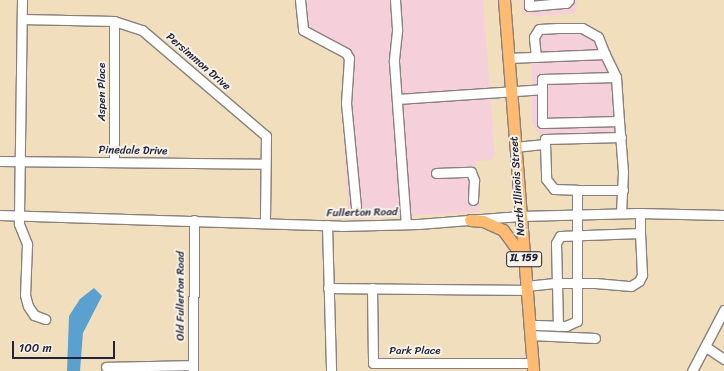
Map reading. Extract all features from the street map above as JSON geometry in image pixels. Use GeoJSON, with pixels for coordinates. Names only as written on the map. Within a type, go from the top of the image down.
{"type":"FeatureCollection","features":[{"type":"Feature","properties":{"kind":"main road","name":"North Illinois Street"},"geometry":{"type":"LineString","coordinates":[[504,0],[532,367]]}},
{"type":"Feature","properties":{"kind":"main road"},"geometry":{"type":"LineString","coordinates":[[470,220],[483,221],[503,230],[517,247],[524,263]]}},
{"type":"Feature","properties":{"kind":"street"},"geometry":{"type":"LineString","coordinates":[[22,0],[19,216],[21,231],[26,244],[25,295],[28,306],[34,314],[45,319]]}},
{"type":"Feature","properties":{"kind":"street"},"geometry":{"type":"LineString","coordinates":[[300,0],[303,30],[346,53],[348,58],[346,103],[356,207]]}},
{"type":"Feature","properties":{"kind":"street"},"geometry":{"type":"LineString","coordinates":[[395,0],[397,31],[394,62],[406,224]]}},
{"type":"Feature","properties":{"kind":"street"},"geometry":{"type":"LineString","coordinates":[[529,3],[566,3],[569,0]]}},
{"type":"Feature","properties":{"kind":"street","name":"Persimmon Drive"},"geometry":{"type":"LineString","coordinates":[[22,19],[114,21],[142,30],[266,136],[265,223]]}},
{"type":"Feature","properties":{"kind":"street","name":"Aspen Place"},"geometry":{"type":"LineString","coordinates":[[114,21],[114,162]]}},
{"type":"Feature","properties":{"kind":"street"},"geometry":{"type":"LineString","coordinates":[[536,57],[534,38],[540,29],[582,28],[598,38],[616,77],[623,190],[621,213]]}},
{"type":"Feature","properties":{"kind":"street"},"geometry":{"type":"LineString","coordinates":[[508,58],[605,54]]}},
{"type":"Feature","properties":{"kind":"street"},"geometry":{"type":"LineString","coordinates":[[616,77],[542,79],[542,123],[619,121]]}},
{"type":"Feature","properties":{"kind":"street"},"geometry":{"type":"LineString","coordinates":[[397,99],[542,89]]}},
{"type":"Feature","properties":{"kind":"street"},"geometry":{"type":"LineString","coordinates":[[515,146],[583,138],[620,137]]}},
{"type":"Feature","properties":{"kind":"street"},"geometry":{"type":"LineString","coordinates":[[545,142],[546,179],[554,188],[577,190],[623,190]]}},
{"type":"Feature","properties":{"kind":"street","name":"Pinedale Drive"},"geometry":{"type":"LineString","coordinates":[[0,161],[265,164]]}},
{"type":"Feature","properties":{"kind":"street"},"geometry":{"type":"LineString","coordinates":[[436,173],[471,172],[474,180],[473,200]]}},
{"type":"Feature","properties":{"kind":"street"},"geometry":{"type":"LineString","coordinates":[[530,330],[574,325],[577,321],[577,190]]}},
{"type":"Feature","properties":{"kind":"street"},"geometry":{"type":"LineString","coordinates":[[328,288],[526,288],[557,283],[625,286],[639,281],[642,275],[640,213]]}},
{"type":"Feature","properties":{"kind":"street","name":"Fullerton Road"},"geometry":{"type":"LineString","coordinates":[[0,216],[194,220],[327,225],[406,224],[520,216],[577,214],[640,213],[724,215]]}},
{"type":"Feature","properties":{"kind":"street","name":"Old Fullerton Road"},"geometry":{"type":"LineString","coordinates":[[193,368],[194,220]]}},
{"type":"Feature","properties":{"kind":"street"},"geometry":{"type":"LineString","coordinates":[[327,225],[331,371]]}},
{"type":"Feature","properties":{"kind":"street"},"geometry":{"type":"LineString","coordinates":[[558,326],[557,239],[563,234],[640,233]]}},
{"type":"Feature","properties":{"kind":"street","name":"Park Place"},"geometry":{"type":"LineString","coordinates":[[372,288],[373,363],[532,367]]}},
{"type":"Feature","properties":{"kind":"street"},"geometry":{"type":"LineString","coordinates":[[692,371],[724,312]]}},
{"type":"Feature","properties":{"kind":"street"},"geometry":{"type":"LineString","coordinates":[[530,330],[595,338]]}},
{"type":"Feature","properties":{"kind":"street"},"geometry":{"type":"LineString","coordinates":[[706,347],[724,359]]}},
{"type":"Feature","properties":{"kind":"street"},"geometry":{"type":"LineString","coordinates":[[106,367],[193,368]]}},
{"type":"Feature","properties":{"kind":"shaded area"},"geometry":{"type":"Polygon","coordinates":[[[299,0],[483,0],[495,156],[491,160],[475,161],[480,212],[348,219],[342,100],[343,58],[303,33],[299,0]]]}},
{"type":"Feature","properties":{"kind":"shaded area"},"geometry":{"type":"Polygon","coordinates":[[[522,0],[576,0],[577,7],[575,13],[537,16],[523,13],[522,0]]]}},
{"type":"Feature","properties":{"kind":"shaded area"},"geometry":{"type":"Polygon","coordinates":[[[578,24],[594,28],[604,39],[620,70],[624,132],[539,135],[532,122],[532,33],[578,24]]]}},
{"type":"Feature","properties":{"kind":"water"},"geometry":{"type":"Polygon","coordinates":[[[94,288],[102,296],[83,333],[80,371],[67,371],[69,316],[80,299],[94,288]]]}}]}
